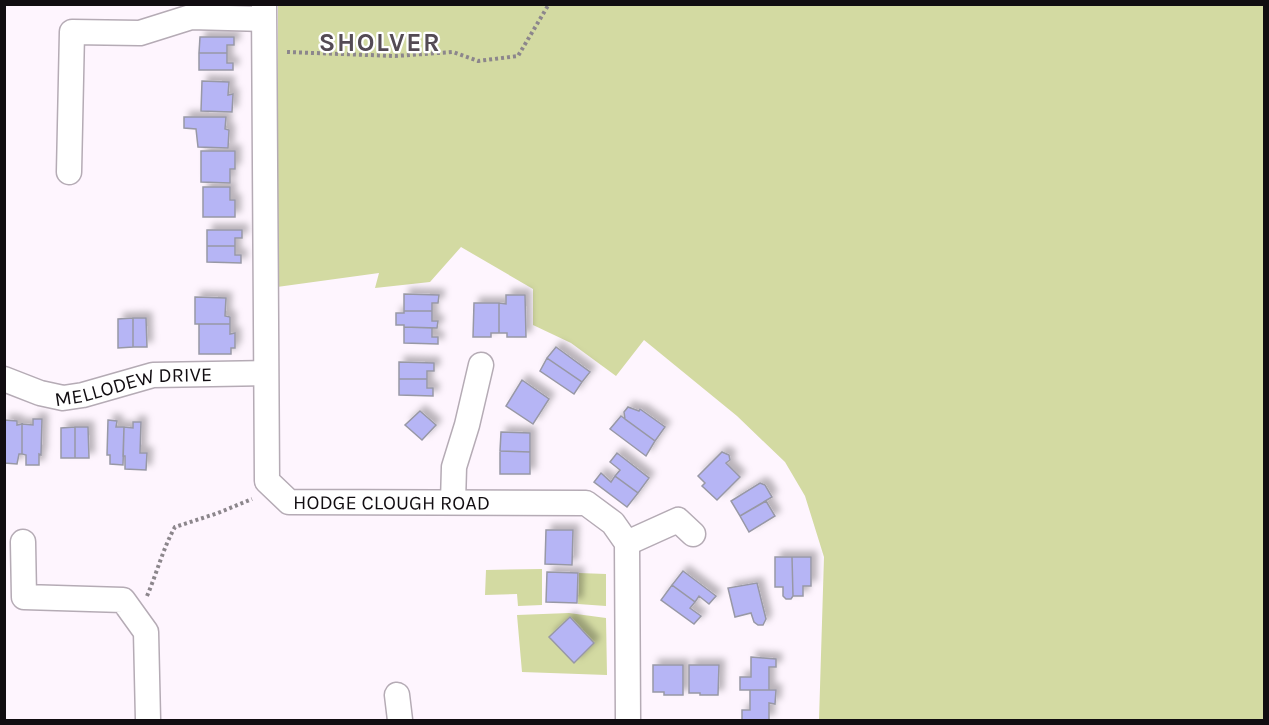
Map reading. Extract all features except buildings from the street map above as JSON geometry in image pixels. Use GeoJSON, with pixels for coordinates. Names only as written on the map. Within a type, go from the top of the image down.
{"type":"FeatureCollection","features":[{"type":"Feature","properties":{"kind":"street","name":"HODGE CLOUGH ROAD"},"geometry":{"type":"LineString","coordinates":[[263,12],[267,481],[289,502],[586,503],[613,523],[627,543]]}},
{"type":"Feature","properties":{"kind":"street"},"geometry":{"type":"LineString","coordinates":[[69,172],[72,32],[140,33],[191,17],[263,12]]}},
{"type":"Feature","properties":{"kind":"street"},"geometry":{"type":"LineString","coordinates":[[453,502],[454,466],[467,425],[481,365]]}},
{"type":"Feature","properties":{"kind":"street","name":"MELLODEW DRIVE"},"geometry":{"type":"LineString","coordinates":[[4,379],[40,393],[63,398],[83,396],[153,375],[265,374]]}},
{"type":"Feature","properties":{"kind":"street"},"geometry":{"type":"LineString","coordinates":[[628,720],[627,543],[678,520],[693,534]]}},
{"type":"Feature","properties":{"kind":"street"},"geometry":{"type":"LineString","coordinates":[[23,542],[24,597],[123,600],[146,632],[148,720]]}},
{"type":"Feature","properties":{"kind":"street"},"geometry":{"type":"LineString","coordinates":[[397,695],[400,720]]}},
{"type":"Feature","properties":{"kind":"path"},"geometry":{"type":"LineString","coordinates":[[264,51],[395,56],[453,52],[478,60],[518,56],[549,4]]}},
{"type":"Feature","properties":{"kind":"path"},"geometry":{"type":"LineString","coordinates":[[132,613],[145,601],[162,560],[164,546],[175,527],[218,513],[275,489]]}},
{"type":"Feature","properties":{"kind":"green space"},"geometry":{"type":"Polygon","coordinates":[[[278,5],[1264,5],[1264,720],[819,720],[824,557],[805,496],[785,462],[737,416],[644,340],[616,376],[571,343],[533,325],[533,289],[461,247],[430,282],[375,288],[379,273],[277,287],[278,5]]]}},
{"type":"Feature","properties":{"kind":"green space"},"geometry":{"type":"Polygon","coordinates":[[[542,569],[542,605],[518,606],[517,594],[485,595],[486,570],[542,569]]]}},
{"type":"Feature","properties":{"kind":"green space"},"geometry":{"type":"Polygon","coordinates":[[[579,573],[606,574],[606,606],[578,604],[579,573]]]}},
{"type":"Feature","properties":{"kind":"green space"},"geometry":{"type":"Polygon","coordinates":[[[569,613],[606,618],[607,675],[522,672],[517,615],[569,613]]]}},
{"type":"Feature","properties":{"kind":"district","name":"SHOLVER"},"geometry":{"type":"Point","coordinates":[380,42]}}]}
